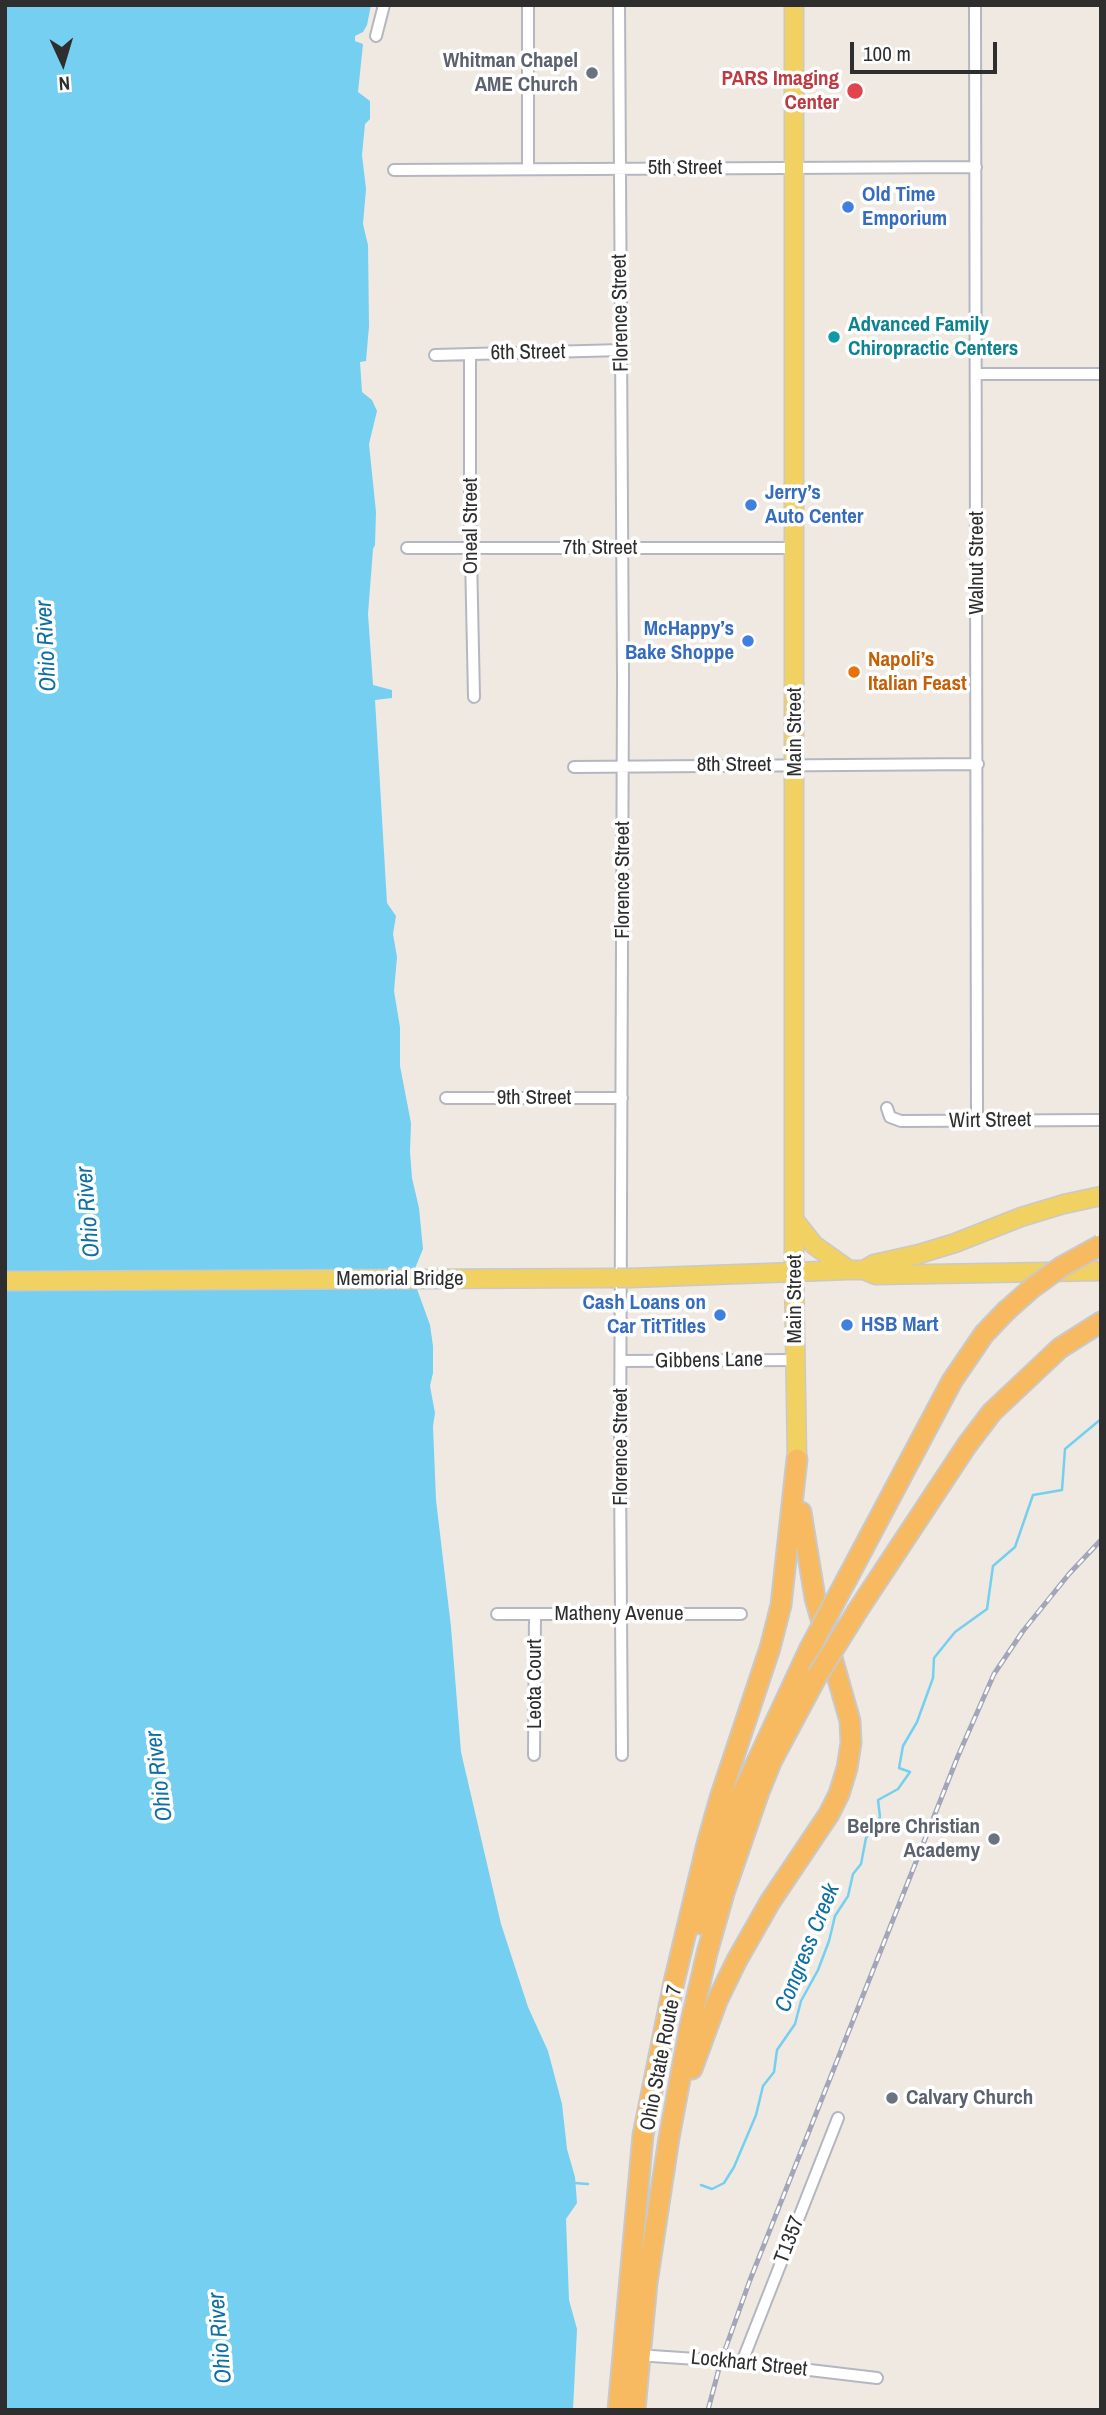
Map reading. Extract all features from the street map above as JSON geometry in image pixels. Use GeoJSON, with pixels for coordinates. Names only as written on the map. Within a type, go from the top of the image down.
{"type":"FeatureCollection","features":[{"type":"Feature","properties":{"kind":"highway"},"geometry":{"type":"LineString","coordinates":[[634,2243],[665,2070],[694,1945],[732,1819],[754,1765],[809,1650],[952,1381],[985,1334],[1006,1311],[1061,1266],[1101,1245]]}},
{"type":"Feature","properties":{"kind":"highway","name":"Ohio State Route 7"},"geometry":{"type":"LineString","coordinates":[[618,2410],[650,2261],[690,2026],[724,1893],[759,1792],[788,1729],[817,1676],[967,1446],[992,1412],[1060,1348],[1101,1322]]}},
{"type":"Feature","properties":{"kind":"highway"},"geometry":{"type":"LineString","coordinates":[[634,2243],[643,2135],[693,1897],[720,1798],[770,1648],[781,1605],[797,1459]]}},
{"type":"Feature","properties":{"kind":"highway"},"geometry":{"type":"LineString","coordinates":[[669,2138],[717,2001],[743,1947],[829,1814],[848,1768],[850,1721],[814,1598],[802,1532],[797,1459]]}},
{"type":"Feature","properties":{"kind":"highway","name":"Ohio State Route 7"},"geometry":{"type":"LineString","coordinates":[[634,2243],[631,2355],[635,2410]]}},
{"type":"Feature","properties":{"kind":"main road","name":"Main Street"},"geometry":{"type":"LineString","coordinates":[[794,5],[794,1273],[797,1459]]}},
{"type":"Feature","properties":{"kind":"main road"},"geometry":{"type":"LineString","coordinates":[[857,1270],[955,1243],[1064,1203],[1101,1196]]}},
{"type":"Feature","properties":{"kind":"main road"},"geometry":{"type":"LineString","coordinates":[[795,1221],[814,1245],[857,1270],[876,1275],[1101,1271]]}},
{"type":"Feature","properties":{"kind":"main road","name":"Memorial Bridge"},"geometry":{"type":"LineString","coordinates":[[5,1281],[631,1278],[857,1270]]}},
{"type":"Feature","properties":{"kind":"street"},"geometry":{"type":"LineString","coordinates":[[376,36],[384,5]]}},
{"type":"Feature","properties":{"kind":"street"},"geometry":{"type":"LineString","coordinates":[[527,5],[528,169]]}},
{"type":"Feature","properties":{"kind":"street","name":"Florence Street"},"geometry":{"type":"LineString","coordinates":[[620,5],[623,765],[622,1755]]}},
{"type":"Feature","properties":{"kind":"street","name":"Walnut Street"},"geometry":{"type":"LineString","coordinates":[[975,5],[978,1121]]}},
{"type":"Feature","properties":{"kind":"street","name":"5th Street"},"geometry":{"type":"LineString","coordinates":[[394,170],[976,167]]}},
{"type":"Feature","properties":{"kind":"street","name":"6th Street"},"geometry":{"type":"LineString","coordinates":[[435,355],[622,350]]}},
{"type":"Feature","properties":{"kind":"street","name":"Oneal Street"},"geometry":{"type":"LineString","coordinates":[[470,354],[474,697]]}},
{"type":"Feature","properties":{"kind":"street"},"geometry":{"type":"LineString","coordinates":[[976,374],[1101,373]]}},
{"type":"Feature","properties":{"kind":"street","name":"7th Street"},"geometry":{"type":"LineString","coordinates":[[407,548],[793,548]]}},
{"type":"Feature","properties":{"kind":"street","name":"8th Street"},"geometry":{"type":"LineString","coordinates":[[574,766],[978,764]]}},
{"type":"Feature","properties":{"kind":"street","name":"9th Street"},"geometry":{"type":"LineString","coordinates":[[446,1098],[622,1098]]}},
{"type":"Feature","properties":{"kind":"street","name":"Wirt Street"},"geometry":{"type":"LineString","coordinates":[[887,1108],[890,1117],[901,1121],[1101,1120]]}},
{"type":"Feature","properties":{"kind":"street","name":"Gibbens Lane"},"geometry":{"type":"LineString","coordinates":[[622,1362],[795,1360]]}},
{"type":"Feature","properties":{"kind":"street","name":"Matheny Avenue"},"geometry":{"type":"LineString","coordinates":[[497,1614],[741,1614]]}},
{"type":"Feature","properties":{"kind":"street","name":"Leota Court"},"geometry":{"type":"LineString","coordinates":[[534,1755],[535,1614]]}},
{"type":"Feature","properties":{"kind":"street","name":"T1357"},"geometry":{"type":"LineString","coordinates":[[742,2362],[838,2118]]}},
{"type":"Feature","properties":{"kind":"street","name":"Lockhart Street"},"geometry":{"type":"LineString","coordinates":[[631,2355],[742,2362],[877,2378]]}},
{"type":"Feature","properties":{"kind":"water","name":"Ohio River"},"geometry":{"type":"Polygon","coordinates":[[[5,5],[371,5],[367,25],[363,32],[355,36],[355,41],[363,44],[358,92],[370,101],[370,119],[365,124],[362,155],[366,189],[363,224],[368,245],[369,326],[366,361],[360,362],[362,392],[372,400],[377,411],[369,444],[376,512],[368,614],[373,685],[392,690],[392,698],[375,700],[387,903],[396,916],[393,934],[397,957],[394,991],[400,1027],[400,1066],[411,1123],[412,1178],[419,1208],[423,1249],[416,1266],[417,1289],[430,1325],[433,1346],[430,1386],[435,1413],[433,1426],[436,1500],[451,1627],[461,1752],[501,1924],[528,2007],[548,2051],[562,2104],[567,2149],[575,2177],[577,2203],[566,2219],[569,2300],[577,2329],[573,2410],[5,2410],[5,5]]]}},
{"type":"Feature","properties":{"kind":"waterway","name":"Congress Creek"},"geometry":{"type":"LineString","coordinates":[[701,2185],[712,2189],[724,2183],[734,2167],[756,2115],[763,2086],[774,2072],[777,2050],[795,2024],[801,2001],[818,1970],[829,1941],[835,1916],[848,1896],[853,1874],[861,1864],[866,1838],[880,1817],[878,1800],[898,1789],[910,1772],[899,1768],[903,1746],[917,1722],[933,1678],[934,1658],[955,1632],[987,1609],[993,1566],[1015,1547],[1033,1495],[1062,1490],[1065,1449],[1101,1419]]}},
{"type":"Feature","properties":{"kind":"waterway","name":"Congress Creek"},"geometry":{"type":"LineString","coordinates":[[574,2183],[588,2184]]}},
{"type":"Feature","properties":{"kind":"railway"},"geometry":{"type":"LineString","coordinates":[[708,2410],[721,2361],[750,2280],[958,1756],[994,1674],[1023,1631],[1069,1574],[1101,1540]]}},
{"type":"Feature","properties":{"kind":"place","name":"Whitman Chapel AME Church"},"geometry":{"type":"Point","coordinates":[592,73]}},
{"type":"Feature","properties":{"kind":"place","name":"PARS Imaging Center"},"geometry":{"type":"Point","coordinates":[855,91]}},
{"type":"Feature","properties":{"kind":"place","name":"Old Time Emporium"},"geometry":{"type":"Point","coordinates":[848,207]}},
{"type":"Feature","properties":{"kind":"place","name":"Advanced Family Chiropractic Centers"},"geometry":{"type":"Point","coordinates":[834,337]}},
{"type":"Feature","properties":{"kind":"place","name":"Jerry’s Auto Center"},"geometry":{"type":"Point","coordinates":[751,505]}},
{"type":"Feature","properties":{"kind":"place","name":"McHappy’s Bake Shoppe"},"geometry":{"type":"Point","coordinates":[748,641]}},
{"type":"Feature","properties":{"kind":"place","name":"Napoli’s Italian Feast"},"geometry":{"type":"Point","coordinates":[854,672]}},
{"type":"Feature","properties":{"kind":"place","name":"Cash Loans on Car TitTitles"},"geometry":{"type":"Point","coordinates":[720,1315]}},
{"type":"Feature","properties":{"kind":"place","name":"HSB Mart"},"geometry":{"type":"Point","coordinates":[847,1325]}},
{"type":"Feature","properties":{"kind":"place","name":"Belpre Christian Academy"},"geometry":{"type":"Point","coordinates":[994,1839]}},
{"type":"Feature","properties":{"kind":"place","name":"Calvary Church"},"geometry":{"type":"Point","coordinates":[892,2098]}}]}
